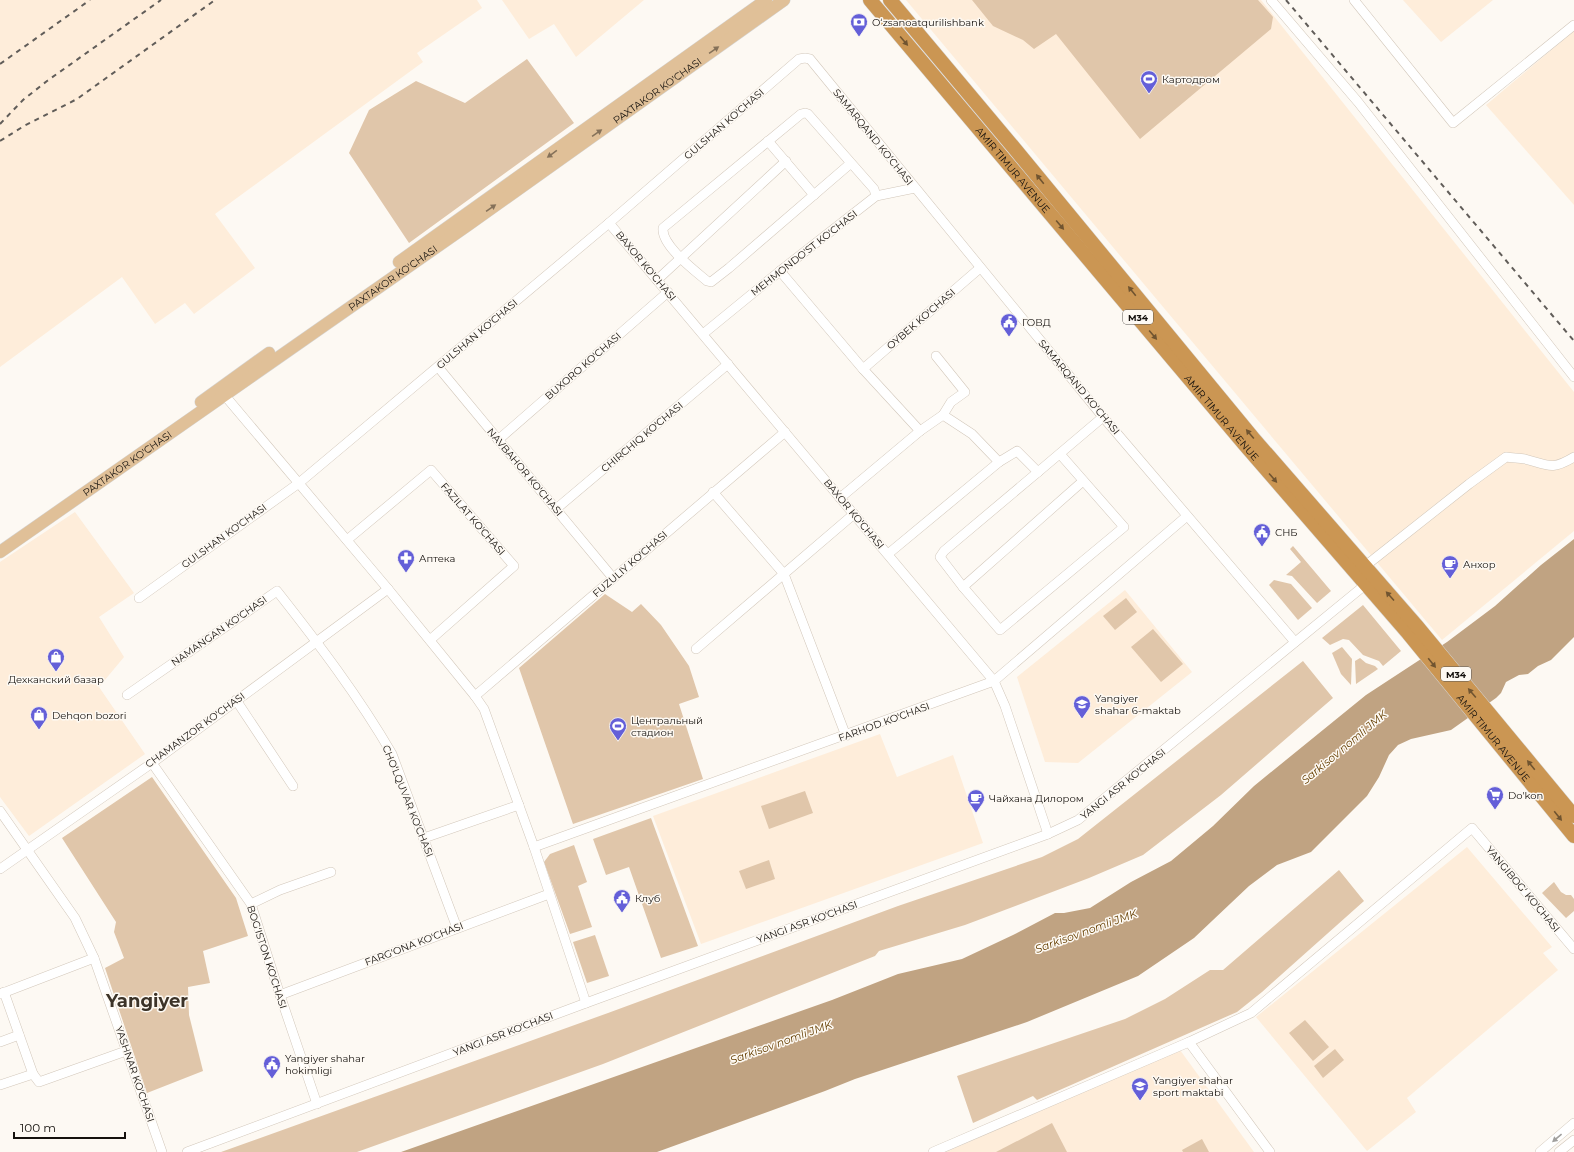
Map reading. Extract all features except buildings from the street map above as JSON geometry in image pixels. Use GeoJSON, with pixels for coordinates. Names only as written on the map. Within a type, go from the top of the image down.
{"type":"FeatureCollection","features":[{"type":"Feature","properties":{"kind":"highway","name":"AMIR TIMUR AVENUE"},"geometry":{"type":"LineString","coordinates":[[870,0],[1365,585],[1412,629]]}},
{"type":"Feature","properties":{"kind":"highway","name":"AMIR TIMUR AVENUE"},"geometry":{"type":"LineString","coordinates":[[890,0],[1015,148],[1253,438],[1364,567],[1412,629],[1493,727],[1574,816]]}},
{"type":"Feature","properties":{"kind":"highway"},"geometry":{"type":"LineString","coordinates":[[1004,159],[1015,148]]}},
{"type":"Feature","properties":{"kind":"highway","name":"AMIR TIMUR AVENUE"},"geometry":{"type":"LineString","coordinates":[[1493,727],[1574,836]]}},
{"type":"Feature","properties":{"kind":"main road","name":"PAXTAKOR KO'CHASI"},"geometry":{"type":"LineString","coordinates":[[0,552],[462,217],[766,0]]}},
{"type":"Feature","properties":{"kind":"main road","name":"PAXTAKOR KO'CHASI"},"geometry":{"type":"LineString","coordinates":[[0,542],[222,392],[784,0]]}},
{"type":"Feature","properties":{"kind":"street"},"geometry":{"type":"LineString","coordinates":[[1271,0],[1358,102],[1574,378]]}},
{"type":"Feature","properties":{"kind":"street"},"geometry":{"type":"LineString","coordinates":[[1354,0],[1453,123],[1574,25]]}},
{"type":"Feature","properties":{"kind":"street","name":"SAMARQAND KO‘CHASI"},"geometry":{"type":"LineString","coordinates":[[805,58],[810,59],[1103,417],[1295,642]]}},
{"type":"Feature","properties":{"kind":"street","name":"GULSHAN KO'CHASI"},"geometry":{"type":"LineString","coordinates":[[139,598],[299,483],[609,223],[799,59],[805,58]]}},
{"type":"Feature","properties":{"kind":"street"},"geometry":{"type":"LineString","coordinates":[[851,163],[729,268],[710,282],[681,258],[663,236],[663,228],[801,114],[805,113],[808,114],[874,189],[876,196]]}},
{"type":"Feature","properties":{"kind":"street"},"geometry":{"type":"LineString","coordinates":[[768,141],[814,194]]}},
{"type":"Feature","properties":{"kind":"street"},"geometry":{"type":"LineString","coordinates":[[657,280],[786,161]]}},
{"type":"Feature","properties":{"kind":"street","name":"MEHMONDO'ST KO'CHASI"},"geometry":{"type":"LineString","coordinates":[[703,334],[780,271],[876,196],[915,188]]}},
{"type":"Feature","properties":{"kind":"street","name":"BAXOR KO'CHASI"},"geometry":{"type":"LineString","coordinates":[[609,223],[994,681],[1005,706],[1048,834]]}},
{"type":"Feature","properties":{"kind":"street","name":"OYBEK KO'CHASI"},"geometry":{"type":"LineString","coordinates":[[863,369],[980,268]]}},
{"type":"Feature","properties":{"kind":"street"},"geometry":{"type":"LineString","coordinates":[[780,271],[863,369],[920,431]]}},
{"type":"Feature","properties":{"kind":"street","name":"BUXORO KO'CHASI"},"geometry":{"type":"LineString","coordinates":[[498,440],[668,292]]}},
{"type":"Feature","properties":{"kind":"street"},"geometry":{"type":"LineString","coordinates":[[840,498],[920,431],[943,415],[951,402],[965,392],[936,356]]}},
{"type":"Feature","properties":{"kind":"street","name":"CHIRCHIQ KO'CHASI"},"geometry":{"type":"LineString","coordinates":[[556,509],[728,364]]}},
{"type":"Feature","properties":{"kind":"street","name":"NAVBAHOR KO'CHASI"},"geometry":{"type":"LineString","coordinates":[[438,367],[613,578]]}},
{"type":"Feature","properties":{"kind":"street"},"geometry":{"type":"LineString","coordinates":[[222,392],[388,589],[484,709],[534,847],[586,1003]]}},
{"type":"Feature","properties":{"kind":"street"},"geometry":{"type":"LineString","coordinates":[[943,415],[972,434],[999,462]]}},
{"type":"Feature","properties":{"kind":"street"},"geometry":{"type":"LineString","coordinates":[[1060,454],[1124,527],[1000,630],[963,587],[940,557],[944,551],[1103,417]]}},
{"type":"Feature","properties":{"kind":"street","name":"FUZULIY KO'CHASI"},"geometry":{"type":"LineString","coordinates":[[475,696],[785,432]]}},
{"type":"Feature","properties":{"kind":"street"},"geometry":{"type":"LineString","coordinates":[[888,554],[999,462],[1018,451],[1038,472]]}},
{"type":"Feature","properties":{"kind":"street"},"geometry":{"type":"LineString","coordinates":[[1364,567],[1469,484],[1506,457],[1525,459],[1552,467],[1566,462],[1574,457]]}},
{"type":"Feature","properties":{"kind":"street","name":"FAZILAT KO'CHASI"},"geometry":{"type":"LineString","coordinates":[[347,540],[430,470],[514,566],[430,640]]}},
{"type":"Feature","properties":{"kind":"street"},"geometry":{"type":"LineString","coordinates":[[963,587],[1084,480]]}},
{"type":"Feature","properties":{"kind":"street"},"geometry":{"type":"LineString","coordinates":[[713,492],[784,574],[846,736]]}},
{"type":"Feature","properties":{"kind":"street"},"geometry":{"type":"LineString","coordinates":[[696,649],[854,514]]}},
{"type":"Feature","properties":{"kind":"street","name":"FARHOD KO'CHASI"},"geometry":{"type":"LineString","coordinates":[[534,847],[846,736],[994,681],[1187,516]]}},
{"type":"Feature","properties":{"kind":"street","name":"YANGI ASR KO'CHASI"},"geometry":{"type":"LineString","coordinates":[[187,1152],[586,1003],[1048,834],[1078,820],[1365,585]]}},
{"type":"Feature","properties":{"kind":"street","name":"CHAMANZOR KO'CHASI"},"geometry":{"type":"LineString","coordinates":[[0,868],[152,763],[388,589]]}},
{"type":"Feature","properties":{"kind":"street","name":"NAMANGAN KO'CHASI"},"geometry":{"type":"LineString","coordinates":[[127,695],[278,590],[317,642]]}},
{"type":"Feature","properties":{"kind":"street","name":"CHO‘LQUVAR KO'CHASI"},"geometry":{"type":"LineString","coordinates":[[317,642],[392,754],[457,928]]}},
{"type":"Feature","properties":{"kind":"street"},"geometry":{"type":"LineString","coordinates":[[236,700],[293,786]]}},
{"type":"Feature","properties":{"kind":"street","name":"BOG‘ISTON KO'CHASI"},"geometry":{"type":"LineString","coordinates":[[152,763],[251,904],[317,1104]]}},
{"type":"Feature","properties":{"kind":"street"},"geometry":{"type":"LineString","coordinates":[[424,838],[519,806]]}},
{"type":"Feature","properties":{"kind":"street","name":"YASHNAR KO'CHASI"},"geometry":{"type":"LineString","coordinates":[[0,811],[75,918],[94,958],[162,1152]]}},
{"type":"Feature","properties":{"kind":"street","name":"YANGIBOG‘ KO'CHASI"},"geometry":{"type":"LineString","coordinates":[[1189,1042],[1251,1013],[1472,828],[1574,949]]}},
{"type":"Feature","properties":{"kind":"street"},"geometry":{"type":"LineString","coordinates":[[251,904],[280,890],[331,872]]}},
{"type":"Feature","properties":{"kind":"street","name":"FARG'ONA KO'CHASI"},"geometry":{"type":"LineString","coordinates":[[280,995],[549,894]]}},
{"type":"Feature","properties":{"kind":"street"},"geometry":{"type":"LineString","coordinates":[[94,958],[2,993],[33,1074],[39,1082],[126,1051]]}},
{"type":"Feature","properties":{"kind":"street"},"geometry":{"type":"LineString","coordinates":[[0,1042],[19,1035]]}},
{"type":"Feature","properties":{"kind":"street"},"geometry":{"type":"LineString","coordinates":[[934,1152],[1189,1042],[1270,1152]]}},
{"type":"Feature","properties":{"kind":"street"},"geometry":{"type":"LineString","coordinates":[[0,1085],[33,1074]]}},
{"type":"Feature","properties":{"kind":"street"},"geometry":{"type":"LineString","coordinates":[[1540,1152],[1574,1123]]}},
{"type":"Feature","properties":{"kind":"street"},"geometry":{"type":"LineString","coordinates":[[1559,1152],[1574,1140]]}},
{"type":"Feature","properties":{"kind":"shaded area"},"geometry":{"type":"Polygon","coordinates":[[[0,0],[477,0],[482,8],[417,53],[423,62],[215,214],[255,268],[194,314],[185,303],[155,324],[122,277],[0,367],[0,0]]]}},
{"type":"Feature","properties":{"kind":"shaded area"},"geometry":{"type":"Polygon","coordinates":[[[502,0],[644,0],[576,57],[554,24],[529,39],[502,0]]]}},
{"type":"Feature","properties":{"kind":"shaded area"},"geometry":{"type":"Polygon","coordinates":[[[906,0],[1261,0],[1574,392],[1574,531],[1442,640],[906,0]]]}},
{"type":"Feature","properties":{"kind":"shaded area","name":"Картодром"},"geometry":{"type":"Polygon","coordinates":[[[972,0],[1258,0],[1273,17],[1271,29],[1140,139],[1056,34],[1034,49],[1023,40],[993,26],[972,0]]]}},
{"type":"Feature","properties":{"kind":"shaded area"},"geometry":{"type":"Polygon","coordinates":[[[1403,0],[1493,0],[1441,42],[1403,0]]]}},
{"type":"Feature","properties":{"kind":"shaded area"},"geometry":{"type":"Polygon","coordinates":[[[1574,31],[1574,205],[1486,105],[1574,31]]]}},
{"type":"Feature","properties":{"kind":"shaded area"},"geometry":{"type":"Polygon","coordinates":[[[527,59],[574,123],[409,243],[349,153],[369,110],[416,81],[465,103],[527,59]]]}},
{"type":"Feature","properties":{"kind":"shaded area","name":"Дехканский базар"},"geometry":{"type":"Polygon","coordinates":[[[75,512],[134,593],[99,617],[124,657],[99,687],[145,754],[29,836],[0,797],[0,562],[75,512]]]}},
{"type":"Feature","properties":{"kind":"shaded area"},"geometry":{"type":"Polygon","coordinates":[[[1293,546],[1331,591],[1317,603],[1292,576],[1286,575],[1301,562],[1290,549],[1293,546]]]}},
{"type":"Feature","properties":{"kind":"shaded area"},"geometry":{"type":"Polygon","coordinates":[[[1274,580],[1291,584],[1312,608],[1298,620],[1269,585],[1274,580]]]}},
{"type":"Feature","properties":{"kind":"shaded area","name":"Yangiyer shahar 6-maktab"},"geometry":{"type":"Polygon","coordinates":[[[1125,590],[1192,672],[1078,763],[1045,762],[1017,677],[1125,590]]]}},
{"type":"Feature","properties":{"kind":"shaded area","name":"Центральный стадион"},"geometry":{"type":"Polygon","coordinates":[[[605,594],[632,612],[641,604],[661,625],[689,666],[699,697],[679,704],[703,779],[573,824],[519,668],[605,594]]]}},
{"type":"Feature","properties":{"kind":"shaded area"},"geometry":{"type":"Polygon","coordinates":[[[1126,598],[1137,612],[1115,630],[1103,616],[1126,598]]]}},
{"type":"Feature","properties":{"kind":"shaded area"},"geometry":{"type":"Polygon","coordinates":[[[1363,605],[1401,651],[1383,666],[1379,661],[1363,655],[1349,640],[1343,639],[1330,645],[1322,638],[1363,605]]]}},
{"type":"Feature","properties":{"kind":"shaded area"},"geometry":{"type":"Polygon","coordinates":[[[1153,629],[1183,664],[1161,682],[1131,647],[1153,629]]]}},
{"type":"Feature","properties":{"kind":"shaded area"},"geometry":{"type":"Polygon","coordinates":[[[1342,647],[1352,659],[1351,685],[1341,674],[1332,653],[1342,647]]]}},
{"type":"Feature","properties":{"kind":"shaded area"},"geometry":{"type":"Polygon","coordinates":[[[1360,658],[1378,669],[1356,684],[1355,661],[1360,658]]]}},
{"type":"Feature","properties":{"kind":"shaded area"},"geometry":{"type":"Polygon","coordinates":[[[1303,661],[1333,698],[1221,795],[1143,855],[1089,878],[965,925],[879,951],[875,956],[603,1064],[357,1152],[221,1152],[608,1013],[898,906],[1042,857],[1078,839],[1303,661]]]}},
{"type":"Feature","properties":{"kind":"shaded area"},"geometry":{"type":"Polygon","coordinates":[[[880,734],[897,777],[953,755],[983,843],[701,944],[653,816],[880,734]]]}},
{"type":"Feature","properties":{"kind":"shaded area"},"geometry":{"type":"Polygon","coordinates":[[[152,777],[236,898],[248,936],[203,951],[210,983],[188,987],[189,1015],[203,1071],[147,1093],[105,968],[124,958],[114,932],[116,922],[62,838],[152,777]]]}},
{"type":"Feature","properties":{"kind":"shaded area"},"geometry":{"type":"Polygon","coordinates":[[[805,791],[813,813],[769,829],[761,806],[805,791]]]}},
{"type":"Feature","properties":{"kind":"shaded area"},"geometry":{"type":"Polygon","coordinates":[[[651,818],[698,946],[661,958],[629,867],[606,875],[593,839],[651,818]]]}},
{"type":"Feature","properties":{"kind":"shaded area"},"geometry":{"type":"Polygon","coordinates":[[[574,845],[587,882],[578,886],[592,927],[570,934],[544,862],[550,854],[574,845]]]}},
{"type":"Feature","properties":{"kind":"shaded area"},"geometry":{"type":"Polygon","coordinates":[[[1467,847],[1552,947],[1543,953],[1558,970],[1407,1098],[1416,1112],[1367,1151],[1256,1017],[1467,847]]]}},
{"type":"Feature","properties":{"kind":"shaded area"},"geometry":{"type":"Polygon","coordinates":[[[769,860],[775,879],[746,889],[739,871],[769,860]]]}},
{"type":"Feature","properties":{"kind":"shaded area"},"geometry":{"type":"Polygon","coordinates":[[[1339,870],[1364,901],[1262,992],[1237,1012],[1037,1100],[1033,1096],[973,1123],[957,1076],[1125,1019],[1165,999],[1210,970],[1223,970],[1339,870]]]}},
{"type":"Feature","properties":{"kind":"shaded area"},"geometry":{"type":"Polygon","coordinates":[[[1554,882],[1561,892],[1566,895],[1571,895],[1574,899],[1574,911],[1566,918],[1542,893],[1554,882]]]}},
{"type":"Feature","properties":{"kind":"shaded area"},"geometry":{"type":"Polygon","coordinates":[[[595,935],[609,976],[587,983],[573,942],[595,935]]]}},
{"type":"Feature","properties":{"kind":"shaded area"},"geometry":{"type":"Polygon","coordinates":[[[1305,1020],[1329,1047],[1313,1061],[1289,1033],[1305,1020]]]}},
{"type":"Feature","properties":{"kind":"shaded area"},"geometry":{"type":"Polygon","coordinates":[[[1335,1049],[1344,1060],[1323,1078],[1314,1066],[1335,1049]]]}},
{"type":"Feature","properties":{"kind":"shaded area","name":"Yangiyer shahar sport maktabi"},"geometry":{"type":"Polygon","coordinates":[[[1180,1050],[1254,1152],[946,1152],[1180,1050]]]}},
{"type":"Feature","properties":{"kind":"shaded area"},"geometry":{"type":"Polygon","coordinates":[[[1052,1123],[1067,1152],[996,1152],[1052,1123]]]}},
{"type":"Feature","properties":{"kind":"shaded area"},"geometry":{"type":"Polygon","coordinates":[[[1202,1139],[1209,1152],[1183,1152],[1182,1150],[1202,1139]]]}},
{"type":"Feature","properties":{"kind":"water","name":"Sarkisov nomli JMK"},"geometry":{"type":"Polygon","coordinates":[[[1574,539],[1574,637],[1551,660],[1538,666],[1528,674],[1519,675],[1506,682],[1501,693],[1496,698],[1451,730],[1411,739],[1398,745],[1389,755],[1379,777],[1367,796],[1311,852],[1277,865],[1249,886],[1194,938],[1138,976],[1027,1022],[855,1079],[657,1152],[401,1152],[832,1000],[898,974],[962,959],[1055,913],[1064,913],[1090,908],[1131,882],[1171,861],[1213,826],[1254,786],[1366,695],[1447,642],[1495,606],[1541,565],[1574,539]]]}},
{"type":"Feature","properties":{"kind":"railway"},"geometry":{"type":"LineString","coordinates":[[0,64],[90,0]]}},
{"type":"Feature","properties":{"kind":"railway"},"geometry":{"type":"LineString","coordinates":[[0,124],[23,100],[47,81],[161,0]]}},
{"type":"Feature","properties":{"kind":"railway"},"geometry":{"type":"LineString","coordinates":[[0,141],[24,126],[77,99],[215,0]]}},
{"type":"Feature","properties":{"kind":"railway"},"geometry":{"type":"LineString","coordinates":[[1286,0],[1574,341]]}},
{"type":"Feature","properties":{"kind":"place","name":"Oʻzsanoatqurilishbank"},"geometry":{"type":"Point","coordinates":[859,37]}},
{"type":"Feature","properties":{"kind":"place","name":"Картодром"},"geometry":{"type":"Point","coordinates":[1149,94]}},
{"type":"Feature","properties":{"kind":"place","name":"ГОВД"},"geometry":{"type":"Point","coordinates":[1009,337]}},
{"type":"Feature","properties":{"kind":"place","name":"СНБ"},"geometry":{"type":"Point","coordinates":[1262,547]}},
{"type":"Feature","properties":{"kind":"place","name":"Аптека"},"geometry":{"type":"Point","coordinates":[406,573]}},
{"type":"Feature","properties":{"kind":"place","name":"Анхор"},"geometry":{"type":"Point","coordinates":[1450,579]}},
{"type":"Feature","properties":{"kind":"place","name":"Дехканский базар"},"geometry":{"type":"Point","coordinates":[56,672]}},
{"type":"Feature","properties":{"kind":"place","name":"Yangiyer shahar 6-maktab"},"geometry":{"type":"Point","coordinates":[1082,719]}},
{"type":"Feature","properties":{"kind":"place","name":"Dehqon bozori"},"geometry":{"type":"Point","coordinates":[39,730]}},
{"type":"Feature","properties":{"kind":"place","name":"Центральный стадион"},"geometry":{"type":"Point","coordinates":[618,741]}},
{"type":"Feature","properties":{"kind":"place","name":"Do'kon"},"geometry":{"type":"Point","coordinates":[1495,810]}},
{"type":"Feature","properties":{"kind":"place","name":"Чайхана Дилором"},"geometry":{"type":"Point","coordinates":[976,813]}},
{"type":"Feature","properties":{"kind":"place","name":"Клуб"},"geometry":{"type":"Point","coordinates":[622,913]}},
{"type":"Feature","properties":{"kind":"place","name":"Yangiyer shahar hokimligi"},"geometry":{"type":"Point","coordinates":[272,1079]}},
{"type":"Feature","properties":{"kind":"place","name":"Yangiyer shahar sport maktabi"},"geometry":{"type":"Point","coordinates":[1140,1101]}},
{"type":"Feature","properties":{"kind":"district","name":"Yangiyer"},"geometry":{"type":"Point","coordinates":[147,1001]}}]}
